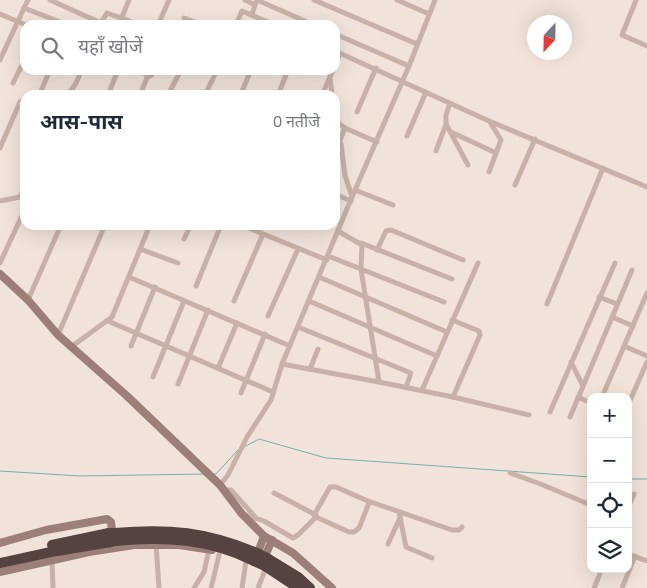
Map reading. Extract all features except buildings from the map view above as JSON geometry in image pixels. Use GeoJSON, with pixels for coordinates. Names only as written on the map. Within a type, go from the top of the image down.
{"type":"FeatureCollection","features":[{"type":"Feature","properties":{"kind":"highway"},"geometry":{"type":"LineString","coordinates":[[0,563],[149,530],[178,531],[215,537],[298,588]]}},
{"type":"Feature","properties":{"kind":"highway"},"geometry":{"type":"LineString","coordinates":[[0,556],[113,539]]}},
{"type":"Feature","properties":{"kind":"highway"},"geometry":{"type":"LineString","coordinates":[[259,563],[298,577],[310,588]]}},
{"type":"Feature","properties":{"kind":"street"},"geometry":{"type":"LineString","coordinates":[[0,60],[28,0]]}},
{"type":"Feature","properties":{"kind":"street"},"geometry":{"type":"LineString","coordinates":[[50,0],[92,20]]}},
{"type":"Feature","properties":{"kind":"street"},"geometry":{"type":"LineString","coordinates":[[122,17],[129,0]]}},
{"type":"Feature","properties":{"kind":"street"},"geometry":{"type":"LineString","coordinates":[[160,20],[169,0]]}},
{"type":"Feature","properties":{"kind":"street"},"geometry":{"type":"LineString","coordinates":[[245,0],[257,2],[302,20]]}},
{"type":"Feature","properties":{"kind":"street"},"geometry":{"type":"LineString","coordinates":[[314,0],[417,44]]}},
{"type":"Feature","properties":{"kind":"street"},"geometry":{"type":"LineString","coordinates":[[397,0],[429,14]]}},
{"type":"Feature","properties":{"kind":"street"},"geometry":{"type":"LineString","coordinates":[[340,223],[377,142],[435,0]]}},
{"type":"Feature","properties":{"kind":"street"},"geometry":{"type":"LineString","coordinates":[[636,0],[622,35],[647,46]]}},
{"type":"Feature","properties":{"kind":"street"},"geometry":{"type":"LineString","coordinates":[[252,14],[257,2]]}},
{"type":"Feature","properties":{"kind":"street"},"geometry":{"type":"LineString","coordinates":[[24,8],[55,20]]}},
{"type":"Feature","properties":{"kind":"street"},"geometry":{"type":"LineString","coordinates":[[238,20],[242,11],[263,20]]}},
{"type":"Feature","properties":{"kind":"street"},"geometry":{"type":"LineString","coordinates":[[103,20],[107,13],[129,20]]}},
{"type":"Feature","properties":{"kind":"street"},"geometry":{"type":"LineString","coordinates":[[0,14],[18,21]]}},
{"type":"Feature","properties":{"kind":"street"},"geometry":{"type":"LineString","coordinates":[[184,18],[189,20]]}},
{"type":"Feature","properties":{"kind":"street"},"geometry":{"type":"LineString","coordinates":[[340,36],[409,66]]}},
{"type":"Feature","properties":{"kind":"street"},"geometry":{"type":"LineString","coordinates":[[340,53],[489,121],[647,187]]}},
{"type":"Feature","properties":{"kind":"street"},"geometry":{"type":"LineString","coordinates":[[357,112],[376,68]]}},
{"type":"Feature","properties":{"kind":"street"},"geometry":{"type":"LineString","coordinates":[[13,83],[20,69]]}},
{"type":"Feature","properties":{"kind":"street"},"geometry":{"type":"LineString","coordinates":[[41,90],[48,75]]}},
{"type":"Feature","properties":{"kind":"street"},"geometry":{"type":"LineString","coordinates":[[71,90],[80,75]]}},
{"type":"Feature","properties":{"kind":"street"},"geometry":{"type":"LineString","coordinates":[[110,90],[116,75]]}},
{"type":"Feature","properties":{"kind":"street"},"geometry":{"type":"LineString","coordinates":[[142,90],[148,75],[152,75]]}},
{"type":"Feature","properties":{"kind":"street"},"geometry":{"type":"LineString","coordinates":[[171,90],[178,75]]}},
{"type":"Feature","properties":{"kind":"street"},"geometry":{"type":"LineString","coordinates":[[207,90],[214,75]]}},
{"type":"Feature","properties":{"kind":"street"},"geometry":{"type":"LineString","coordinates":[[243,89],[249,75]]}},
{"type":"Feature","properties":{"kind":"street"},"geometry":{"type":"LineString","coordinates":[[280,90],[286,75]]}},
{"type":"Feature","properties":{"kind":"street"},"geometry":{"type":"LineString","coordinates":[[324,90],[331,75]]}},
{"type":"Feature","properties":{"kind":"street"},"geometry":{"type":"LineString","coordinates":[[330,78],[331,90]]}},
{"type":"Feature","properties":{"kind":"street"},"geometry":{"type":"LineString","coordinates":[[407,136],[426,92]]}},
{"type":"Feature","properties":{"kind":"street"},"geometry":{"type":"LineString","coordinates":[[0,148],[20,102]]}},
{"type":"Feature","properties":{"kind":"street"},"geometry":{"type":"LineString","coordinates":[[436,151],[446,124],[446,115],[450,103]]}},
{"type":"Feature","properties":{"kind":"street"},"geometry":{"type":"LineString","coordinates":[[489,121],[501,140],[489,172]]}},
{"type":"Feature","properties":{"kind":"street"},"geometry":{"type":"LineString","coordinates":[[340,124],[377,142]]}},
{"type":"Feature","properties":{"kind":"street"},"geometry":{"type":"LineString","coordinates":[[446,124],[468,165]]}},
{"type":"Feature","properties":{"kind":"street"},"geometry":{"type":"LineString","coordinates":[[345,128],[340,140],[351,199]]}},
{"type":"Feature","properties":{"kind":"street"},"geometry":{"type":"LineString","coordinates":[[451,132],[496,153]]}},
{"type":"Feature","properties":{"kind":"street"},"geometry":{"type":"LineString","coordinates":[[514,185],[535,139]]}},
{"type":"Feature","properties":{"kind":"street"},"geometry":{"type":"LineString","coordinates":[[547,304],[603,168]]}},
{"type":"Feature","properties":{"kind":"street"},"geometry":{"type":"LineString","coordinates":[[355,190],[393,206]]}},
{"type":"Feature","properties":{"kind":"street"},"geometry":{"type":"LineString","coordinates":[[0,201],[20,196]]}},
{"type":"Feature","properties":{"kind":"street"},"geometry":{"type":"LineString","coordinates":[[340,196],[351,199]]}},
{"type":"Feature","properties":{"kind":"street"},"geometry":{"type":"LineString","coordinates":[[0,263],[20,220]]}},
{"type":"Feature","properties":{"kind":"street"},"geometry":{"type":"LineString","coordinates":[[340,228],[361,243],[452,279]]}},
{"type":"Feature","properties":{"kind":"street"},"geometry":{"type":"LineString","coordinates":[[28,300],[59,230]]}},
{"type":"Feature","properties":{"kind":"street"},"geometry":{"type":"LineString","coordinates":[[58,335],[103,230]]}},
{"type":"Feature","properties":{"kind":"street"},"geometry":{"type":"LineString","coordinates":[[71,347],[108,321],[116,311],[148,230]]}},
{"type":"Feature","properties":{"kind":"street"},"geometry":{"type":"LineString","coordinates":[[184,239],[188,230]]}},
{"type":"Feature","properties":{"kind":"street"},"geometry":{"type":"LineString","coordinates":[[196,286],[219,230]]}},
{"type":"Feature","properties":{"kind":"street"},"geometry":{"type":"LineString","coordinates":[[253,230],[298,249],[361,269],[444,302]]}},
{"type":"Feature","properties":{"kind":"street"},"geometry":{"type":"LineString","coordinates":[[222,487],[243,444],[268,404],[282,364],[337,230]]}},
{"type":"Feature","properties":{"kind":"street"},"geometry":{"type":"LineString","coordinates":[[378,250],[384,233],[391,230],[463,260]]}},
{"type":"Feature","properties":{"kind":"street"},"geometry":{"type":"LineString","coordinates":[[234,301],[263,234]]}},
{"type":"Feature","properties":{"kind":"street"},"geometry":{"type":"LineString","coordinates":[[361,243],[361,269],[379,382]]}},
{"type":"Feature","properties":{"kind":"street"},"geometry":{"type":"LineString","coordinates":[[140,249],[178,263]]}},
{"type":"Feature","properties":{"kind":"street"},"geometry":{"type":"LineString","coordinates":[[268,316],[298,249]]}},
{"type":"Feature","properties":{"kind":"street"},"geometry":{"type":"LineString","coordinates":[[422,390],[478,263]]}},
{"type":"Feature","properties":{"kind":"street"},"geometry":{"type":"LineString","coordinates":[[550,412],[615,264]]}},
{"type":"Feature","properties":{"kind":"street"},"geometry":{"type":"LineString","coordinates":[[570,417],[632,270]]}},
{"type":"Feature","properties":{"kind":"street"},"geometry":{"type":"LineString","coordinates":[[0,274],[28,300],[58,335],[127,396],[209,474],[222,487],[242,514],[264,536],[307,564],[332,588]]}},
{"type":"Feature","properties":{"kind":"street"},"geometry":{"type":"LineString","coordinates":[[129,276],[290,346]]}},
{"type":"Feature","properties":{"kind":"street"},"geometry":{"type":"LineString","coordinates":[[319,277],[447,332]]}},
{"type":"Feature","properties":{"kind":"street"},"geometry":{"type":"LineString","coordinates":[[131,346],[155,286]]}},
{"type":"Feature","properties":{"kind":"street"},"geometry":{"type":"LineString","coordinates":[[604,393],[647,293]]}},
{"type":"Feature","properties":{"kind":"street"},"geometry":{"type":"LineString","coordinates":[[600,297],[617,304]]}},
{"type":"Feature","properties":{"kind":"street"},"geometry":{"type":"LineString","coordinates":[[153,377],[184,301]]}},
{"type":"Feature","properties":{"kind":"street"},"geometry":{"type":"LineString","coordinates":[[309,301],[437,356]]}},
{"type":"Feature","properties":{"kind":"street"},"geometry":{"type":"LineString","coordinates":[[178,384],[208,310]]}},
{"type":"Feature","properties":{"kind":"street"},"geometry":{"type":"LineString","coordinates":[[612,317],[633,326]]}},
{"type":"Feature","properties":{"kind":"street"},"geometry":{"type":"LineString","coordinates":[[452,320],[479,331],[480,335],[453,396]]}},
{"type":"Feature","properties":{"kind":"street"},"geometry":{"type":"LineString","coordinates":[[108,321],[273,392]]}},
{"type":"Feature","properties":{"kind":"street"},"geometry":{"type":"LineString","coordinates":[[218,368],[237,322]]}},
{"type":"Feature","properties":{"kind":"street"},"geometry":{"type":"LineString","coordinates":[[298,327],[411,373],[406,387]]}},
{"type":"Feature","properties":{"kind":"street"},"geometry":{"type":"LineString","coordinates":[[241,393],[265,334]]}},
{"type":"Feature","properties":{"kind":"street"},"geometry":{"type":"LineString","coordinates":[[624,346],[647,356]]}},
{"type":"Feature","properties":{"kind":"street"},"geometry":{"type":"LineString","coordinates":[[310,369],[318,349]]}},
{"type":"Feature","properties":{"kind":"street"},"geometry":{"type":"LineString","coordinates":[[571,362],[583,386]]}},
{"type":"Feature","properties":{"kind":"street"},"geometry":{"type":"LineString","coordinates":[[632,395],[647,362]]}},
{"type":"Feature","properties":{"kind":"street"},"geometry":{"type":"LineString","coordinates":[[282,364],[453,396],[529,415]]}},
{"type":"Feature","properties":{"kind":"street"},"geometry":{"type":"LineString","coordinates":[[640,376],[647,379]]}},
{"type":"Feature","properties":{"kind":"street"},"geometry":{"type":"LineString","coordinates":[[578,397],[587,401]]}},
{"type":"Feature","properties":{"kind":"street"},"geometry":{"type":"LineString","coordinates":[[510,473],[587,503]]}},
{"type":"Feature","properties":{"kind":"street"},"geometry":{"type":"LineString","coordinates":[[222,487],[231,490],[256,518]]}},
{"type":"Feature","properties":{"kind":"street"},"geometry":{"type":"LineString","coordinates":[[242,514],[256,518],[293,538],[316,516],[330,487],[336,487],[370,502],[375,502],[400,515],[452,530],[459,530],[462,527]]}},
{"type":"Feature","properties":{"kind":"street"},"geometry":{"type":"LineString","coordinates":[[274,493],[316,516],[354,532],[359,528],[370,502]]}},
{"type":"Feature","properties":{"kind":"street"},"geometry":{"type":"LineString","coordinates":[[632,499],[634,494]]}},
{"type":"Feature","properties":{"kind":"street"},"geometry":{"type":"LineString","coordinates":[[388,544],[400,515]]}},
{"type":"Feature","properties":{"kind":"street"},"geometry":{"type":"LineString","coordinates":[[400,515],[406,547],[432,558]]}},
{"type":"Feature","properties":{"kind":"street"},"geometry":{"type":"LineString","coordinates":[[0,543],[46,530],[107,520],[111,522],[113,539]]}},
{"type":"Feature","properties":{"kind":"street"},"geometry":{"type":"LineString","coordinates":[[258,588],[259,563],[264,536]]}},
{"type":"Feature","properties":{"kind":"street"},"geometry":{"type":"LineString","coordinates":[[0,572],[52,561],[113,539],[134,545],[179,545],[220,551],[259,563],[288,588]]}},
{"type":"Feature","properties":{"kind":"street"},"geometry":{"type":"LineString","coordinates":[[242,588],[272,540]]}},
{"type":"Feature","properties":{"kind":"street"},"geometry":{"type":"LineString","coordinates":[[156,544],[159,588]]}},
{"type":"Feature","properties":{"kind":"street"},"geometry":{"type":"LineString","coordinates":[[194,588],[202,575],[209,550]]}},
{"type":"Feature","properties":{"kind":"street"},"geometry":{"type":"LineString","coordinates":[[211,588],[220,551]]}},
{"type":"Feature","properties":{"kind":"street"},"geometry":{"type":"LineString","coordinates":[[632,555],[647,561]]}},
{"type":"Feature","properties":{"kind":"street"},"geometry":{"type":"LineString","coordinates":[[622,588],[635,556]]}},
{"type":"Feature","properties":{"kind":"street"},"geometry":{"type":"LineString","coordinates":[[52,561],[53,588]]}},
{"type":"Feature","properties":{"kind":"street"},"geometry":{"type":"LineString","coordinates":[[594,588],[600,573]]}},
{"type":"Feature","properties":{"kind":"waterway"},"geometry":{"type":"LineString","coordinates":[[244,447],[259,439],[326,458],[587,477]]}},
{"type":"Feature","properties":{"kind":"waterway"},"geometry":{"type":"LineString","coordinates":[[213,474],[216,474],[238,450]]}},
{"type":"Feature","properties":{"kind":"waterway"},"geometry":{"type":"LineString","coordinates":[[0,471],[80,476],[204,474]]}},
{"type":"Feature","properties":{"kind":"waterway"},"geometry":{"type":"LineString","coordinates":[[632,479],[647,479]]}}]}
